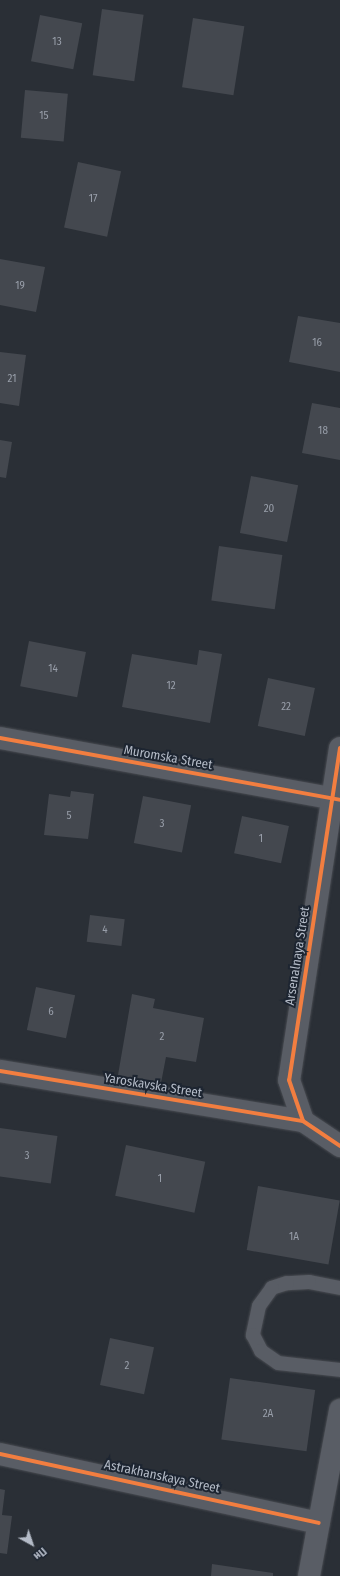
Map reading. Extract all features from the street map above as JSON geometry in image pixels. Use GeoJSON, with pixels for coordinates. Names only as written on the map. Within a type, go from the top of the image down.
{"type":"FeatureCollection","features":[{"type":"Feature","properties":{"kind":"street","name":"Muromska Street"},"geometry":{"type":"LineString","coordinates":[[0,738],[336,799]]}},
{"type":"Feature","properties":{"kind":"street","name":"Arsenalnaya Street"},"geometry":{"type":"LineString","coordinates":[[303,1121],[289,1080],[336,799],[340,748]]}},
{"type":"Feature","properties":{"kind":"street","name":"Yaroskavska Street"},"geometry":{"type":"LineString","coordinates":[[0,1070],[303,1121]]}},
{"type":"Feature","properties":{"kind":"street"},"geometry":{"type":"LineString","coordinates":[[303,1121],[340,1146]]}},
{"type":"Feature","properties":{"kind":"street"},"geometry":{"type":"LineString","coordinates":[[309,1576],[340,1410]]}},
{"type":"Feature","properties":{"kind":"street","name":"Astrakhanskaya Street"},"geometry":{"type":"LineString","coordinates":[[0,1454],[319,1523]]}},
{"type":"Feature","properties":{"kind":"lane"},"geometry":{"type":"LineString","coordinates":[[340,1288],[309,1282],[287,1283],[272,1288],[259,1306],[253,1335],[261,1351],[278,1362],[340,1370]]}},
{"type":"Feature","properties":{"kind":"building"},"geometry":{"type":"Polygon","coordinates":[[[102,9],[144,15],[134,81],[93,75],[102,9]]]}},
{"type":"Feature","properties":{"kind":"building"},"geometry":{"type":"Polygon","coordinates":[[[40,15],[82,23],[73,69],[31,61],[40,15]]]}},
{"type":"Feature","properties":{"kind":"building"},"geometry":{"type":"Polygon","coordinates":[[[193,18],[244,26],[233,95],[182,87],[193,18]]]}},
{"type":"Feature","properties":{"kind":"building"},"geometry":{"type":"Polygon","coordinates":[[[25,90],[68,94],[64,142],[21,138],[25,90]]]}},
{"type":"Feature","properties":{"kind":"building"},"geometry":{"type":"Polygon","coordinates":[[[78,162],[121,171],[107,237],[64,228],[78,162]]]}},
{"type":"Feature","properties":{"kind":"building"},"geometry":{"type":"Polygon","coordinates":[[[0,259],[45,267],[36,312],[0,305],[0,259]]]}},
{"type":"Feature","properties":{"kind":"building"},"geometry":{"type":"Polygon","coordinates":[[[298,316],[340,323],[340,372],[289,362],[298,316]]]}},
{"type":"Feature","properties":{"kind":"building"},"geometry":{"type":"Polygon","coordinates":[[[0,352],[26,355],[19,406],[0,403],[0,352]]]}},
{"type":"Feature","properties":{"kind":"building"},"geometry":{"type":"Polygon","coordinates":[[[312,403],[340,408],[340,460],[302,453],[312,403]]]}},
{"type":"Feature","properties":{"kind":"building"},"geometry":{"type":"Polygon","coordinates":[[[0,440],[12,442],[6,478],[0,477],[0,440]]]}},
{"type":"Feature","properties":{"kind":"building"},"geometry":{"type":"Polygon","coordinates":[[[251,476],[298,485],[287,542],[240,533],[251,476]]]}},
{"type":"Feature","properties":{"kind":"building"},"geometry":{"type":"Polygon","coordinates":[[[219,546],[282,555],[275,609],[211,600],[219,546]]]}},
{"type":"Feature","properties":{"kind":"building"},"geometry":{"type":"Polygon","coordinates":[[[29,641],[86,652],[77,697],[20,686],[29,641]]]}},
{"type":"Feature","properties":{"kind":"building"},"geometry":{"type":"Polygon","coordinates":[[[199,650],[222,654],[210,723],[122,707],[132,654],[197,665],[199,650]]]}},
{"type":"Feature","properties":{"kind":"building"},"geometry":{"type":"Polygon","coordinates":[[[268,678],[315,688],[305,736],[258,726],[268,678]]]}},
{"type":"Feature","properties":{"kind":"building"},"geometry":{"type":"Polygon","coordinates":[[[71,791],[94,794],[88,839],[44,835],[49,794],[70,797],[71,791]]]}},
{"type":"Feature","properties":{"kind":"building"},"geometry":{"type":"Polygon","coordinates":[[[143,796],[191,805],[182,852],[134,843],[143,796]]]}},
{"type":"Feature","properties":{"kind":"building"},"geometry":{"type":"Polygon","coordinates":[[[242,816],[289,826],[281,863],[234,853],[242,816]]]}},
{"type":"Feature","properties":{"kind":"building"},"geometry":{"type":"Polygon","coordinates":[[[90,915],[125,919],[121,946],[87,942],[90,915]]]}},
{"type":"Feature","properties":{"kind":"building"},"geometry":{"type":"Polygon","coordinates":[[[36,987],[75,995],[66,1038],[27,1030],[36,987]]]}},
{"type":"Feature","properties":{"kind":"building"},"geometry":{"type":"Polygon","coordinates":[[[132,994],[155,999],[153,1008],[204,1018],[196,1062],[166,1057],[161,1083],[118,1075],[132,994]]]}},
{"type":"Feature","properties":{"kind":"building"},"geometry":{"type":"Polygon","coordinates":[[[0,1128],[57,1136],[51,1184],[0,1176],[0,1128]]]}},
{"type":"Feature","properties":{"kind":"building"},"geometry":{"type":"Polygon","coordinates":[[[126,1145],[205,1162],[194,1213],[115,1196],[126,1145]]]}},
{"type":"Feature","properties":{"kind":"building"},"geometry":{"type":"Polygon","coordinates":[[[258,1186],[340,1200],[328,1264],[247,1250],[258,1186]]]}},
{"type":"Feature","properties":{"kind":"building"},"geometry":{"type":"Polygon","coordinates":[[[110,1338],[154,1347],[144,1394],[100,1385],[110,1338]]]}},
{"type":"Feature","properties":{"kind":"building"},"geometry":{"type":"Polygon","coordinates":[[[230,1378],[315,1390],[307,1451],[221,1439],[230,1378]]]}},
{"type":"Feature","properties":{"kind":"building"},"geometry":{"type":"Polygon","coordinates":[[[0,1489],[5,1490],[2,1515],[12,1516],[7,1554],[0,1553],[0,1489]]]}},
{"type":"Feature","properties":{"kind":"building"},"geometry":{"type":"Polygon","coordinates":[[[212,1564],[273,1573],[273,1576],[211,1576],[212,1564]]]}},
{"type":"Feature","properties":{"kind":"cycle path"},"geometry":{"type":"LineString","coordinates":[[0,738],[340,800]]}},
{"type":"Feature","properties":{"kind":"cycle path"},"geometry":{"type":"LineString","coordinates":[[340,748],[289,1080],[303,1121],[340,1146]]}},
{"type":"Feature","properties":{"kind":"cycle path"},"geometry":{"type":"LineString","coordinates":[[0,1071],[303,1121]]}},
{"type":"Feature","properties":{"kind":"cycle path"},"geometry":{"type":"LineString","coordinates":[[0,1454],[319,1523]]}}]}
